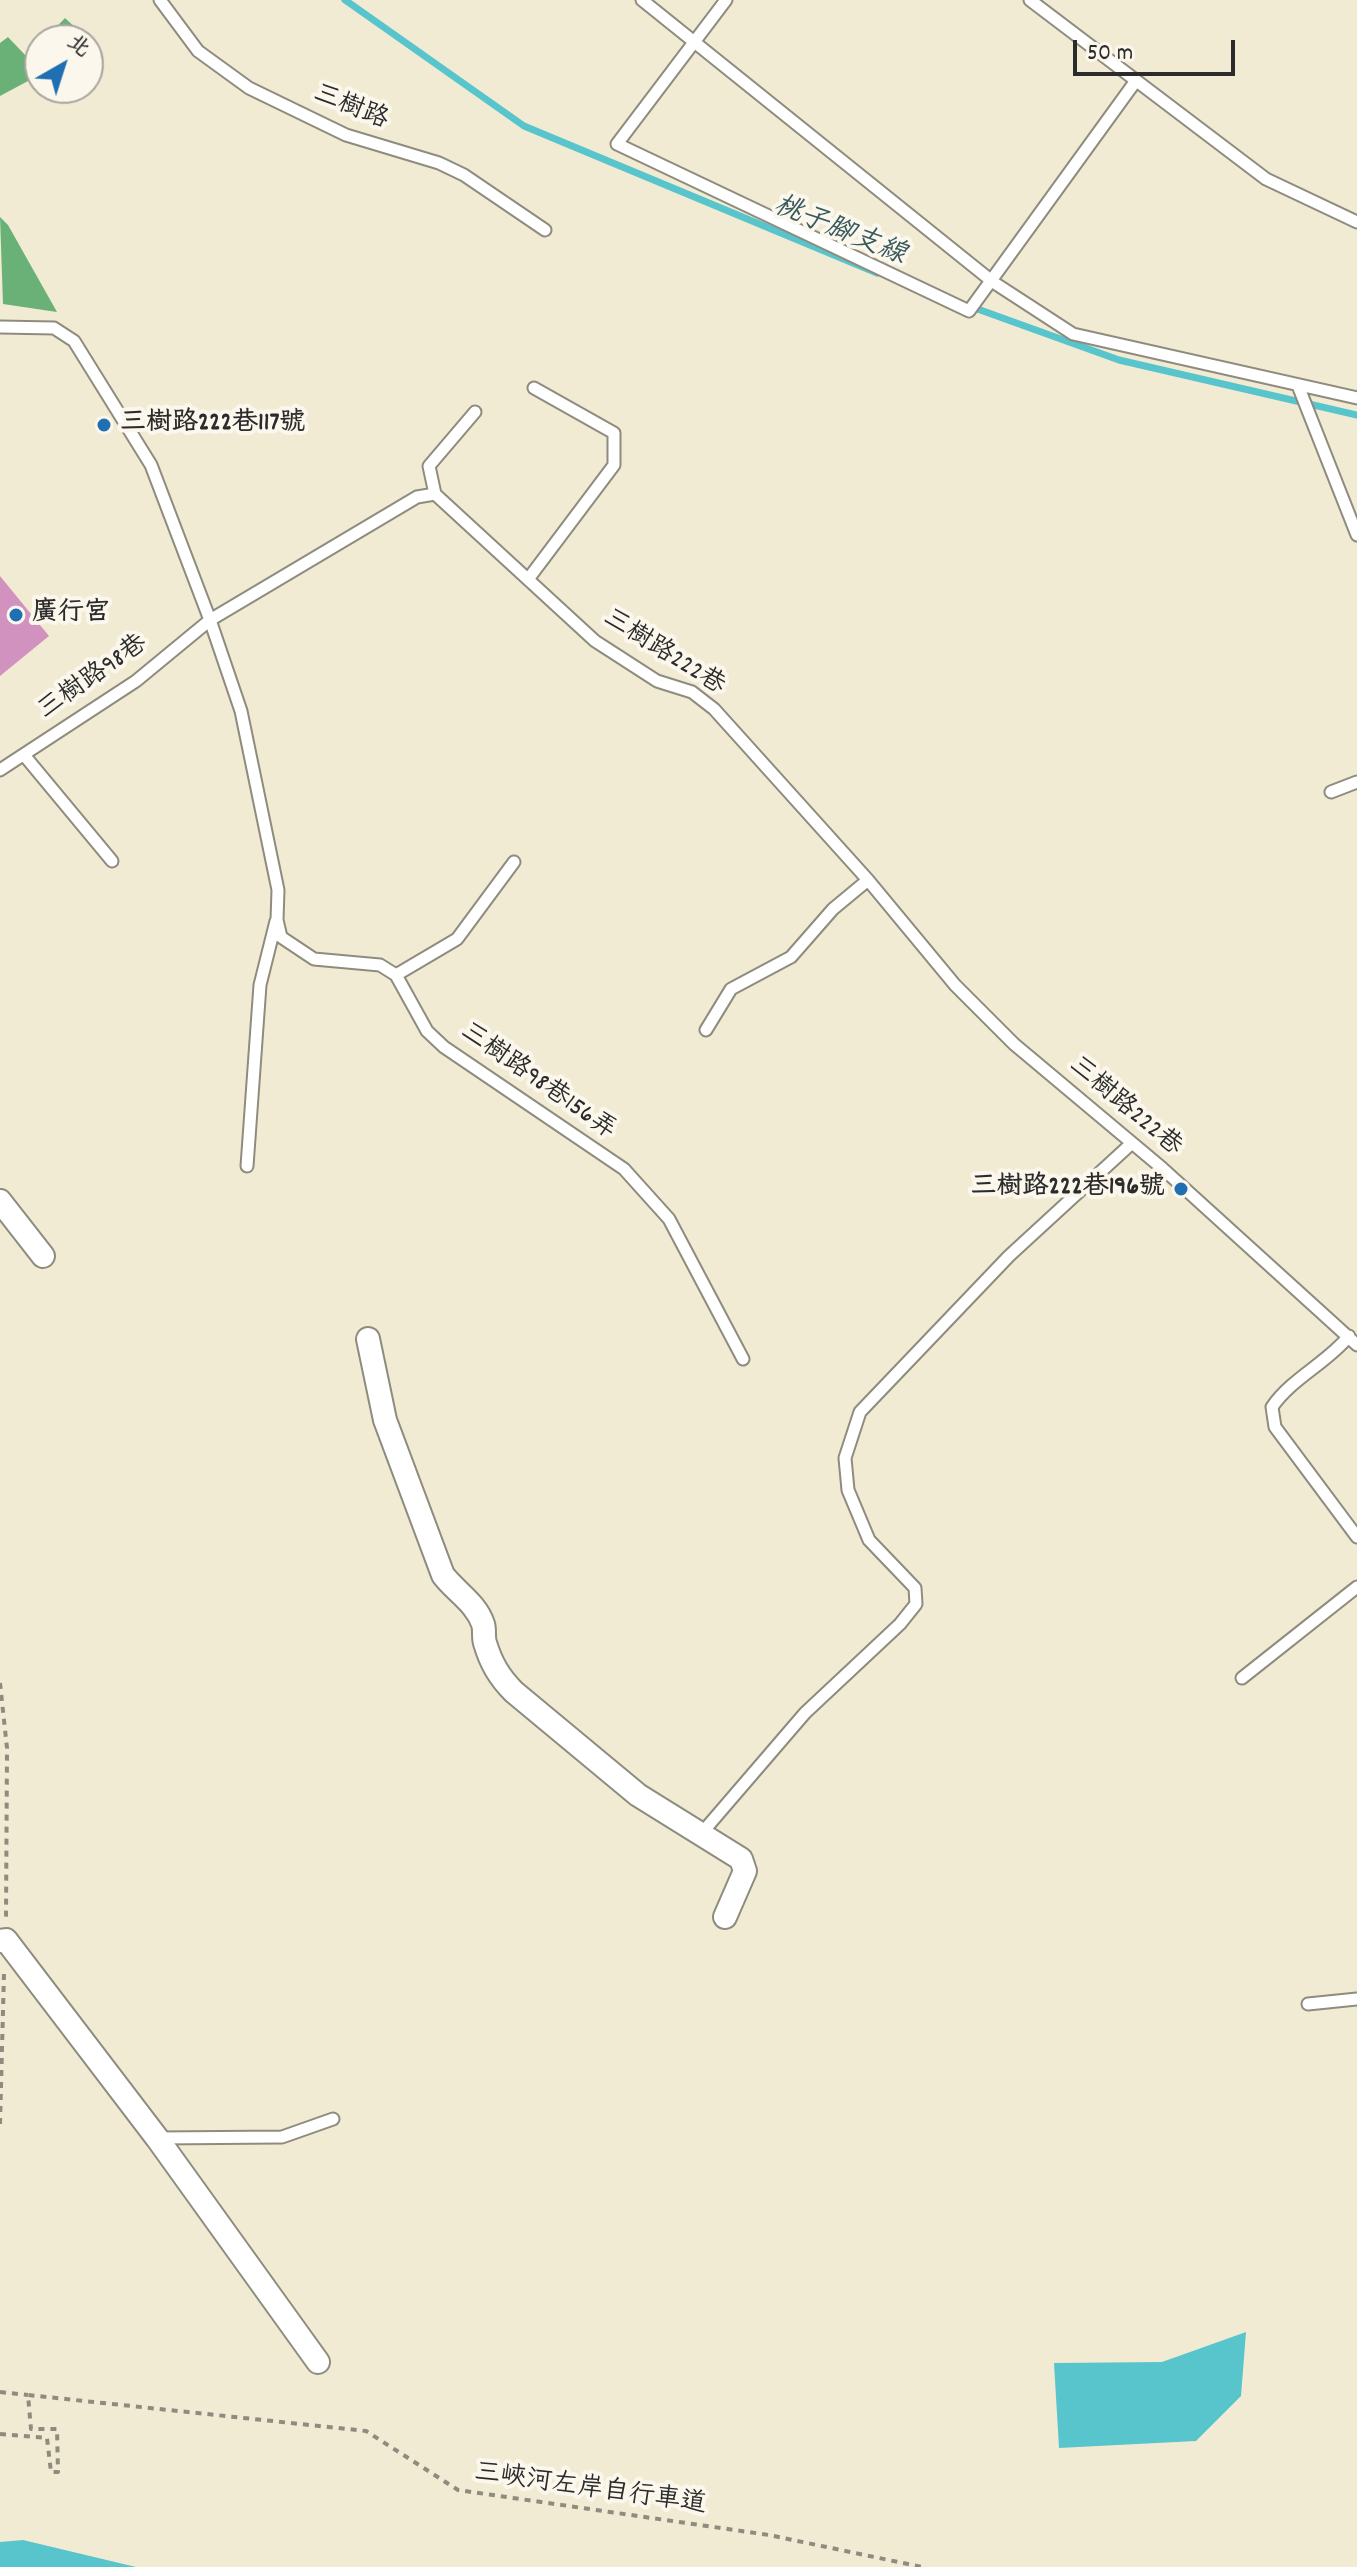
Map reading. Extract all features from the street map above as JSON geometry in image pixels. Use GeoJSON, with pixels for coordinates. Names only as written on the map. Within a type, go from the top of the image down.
{"type":"FeatureCollection","features":[{"type":"Feature","properties":{"kind":"street"},"geometry":{"type":"LineString","coordinates":[[0,1201],[43,1256]]}},
{"type":"Feature","properties":{"kind":"street"},"geometry":{"type":"LineString","coordinates":[[368,1339],[385,1420],[443,1575],[457,1593],[472,1603],[478,1614],[496,1674],[638,1795],[741,1859],[745,1871],[725,1917]]}},
{"type":"Feature","properties":{"kind":"street"},"geometry":{"type":"LineString","coordinates":[[3,1940],[157,2138],[318,2362]]}},
{"type":"Feature","properties":{"kind":"lane","name":"三樹路"},"geometry":{"type":"LineString","coordinates":[[160,0],[198,51],[249,88],[346,135],[439,163],[464,175],[545,230]]}},
{"type":"Feature","properties":{"kind":"lane"},"geometry":{"type":"LineString","coordinates":[[642,0],[993,282],[1073,334],[1299,388],[1357,398]]}},
{"type":"Feature","properties":{"kind":"lane"},"geometry":{"type":"LineString","coordinates":[[726,0],[617,144],[969,311],[993,282],[1135,82]]}},
{"type":"Feature","properties":{"kind":"lane"},"geometry":{"type":"LineString","coordinates":[[1030,0],[1266,179],[1357,222]]}},
{"type":"Feature","properties":{"kind":"lane"},"geometry":{"type":"LineString","coordinates":[[0,327],[54,328],[74,341],[151,465],[241,711],[278,890],[277,920],[260,985],[247,1166]]}},
{"type":"Feature","properties":{"kind":"lane"},"geometry":{"type":"LineString","coordinates":[[529,578],[614,465],[614,433],[534,388]]}},
{"type":"Feature","properties":{"kind":"lane"},"geometry":{"type":"LineString","coordinates":[[1299,388],[1357,535]]}},
{"type":"Feature","properties":{"kind":"lane"},"geometry":{"type":"LineString","coordinates":[[210,620],[417,497],[435,494],[429,466],[475,412]]}},
{"type":"Feature","properties":{"kind":"lane","name":"三樹路222巷"},"geometry":{"type":"LineString","coordinates":[[435,494],[595,641],[657,681],[692,692],[714,709],[868,880],[955,985],[1014,1044],[1132,1143],[1353,1340]]}},
{"type":"Feature","properties":{"kind":"lane","name":"三樹路98巷"},"geometry":{"type":"LineString","coordinates":[[0,770],[136,681],[210,620]]}},
{"type":"Feature","properties":{"kind":"lane"},"geometry":{"type":"LineString","coordinates":[[24,755],[112,861]]}},
{"type":"Feature","properties":{"kind":"lane"},"geometry":{"type":"LineString","coordinates":[[1331,792],[1357,782]]}},
{"type":"Feature","properties":{"kind":"lane"},"geometry":{"type":"LineString","coordinates":[[277,920],[281,937],[314,959],[380,965],[396,975],[457,939],[514,862]]}},
{"type":"Feature","properties":{"kind":"lane"},"geometry":{"type":"LineString","coordinates":[[706,1030],[731,989],[791,957],[833,909],[868,880]]}},
{"type":"Feature","properties":{"kind":"lane","name":"三樹路98巷156弄"},"geometry":{"type":"LineString","coordinates":[[396,975],[427,1031],[444,1047],[624,1169],[669,1219],[743,1359]]}},
{"type":"Feature","properties":{"kind":"lane"},"geometry":{"type":"LineString","coordinates":[[701,1834],[805,1713],[900,1624],[916,1604],[915,1588],[869,1540],[848,1490],[845,1458],[860,1412],[1009,1256],[1132,1143]]}},
{"type":"Feature","properties":{"kind":"lane"},"geometry":{"type":"LineString","coordinates":[[1353,1340],[1279,1397],[1272,1407],[1275,1427],[1357,1537]]}},
{"type":"Feature","properties":{"kind":"lane"},"geometry":{"type":"LineString","coordinates":[[1242,1678],[1357,1587]]}},
{"type":"Feature","properties":{"kind":"lane"},"geometry":{"type":"LineString","coordinates":[[1308,2004],[1357,1999]]}},
{"type":"Feature","properties":{"kind":"lane"},"geometry":{"type":"LineString","coordinates":[[157,2138],[282,2137],[333,2119]]}},
{"type":"Feature","properties":{"kind":"path"},"geometry":{"type":"LineString","coordinates":[[0,1683],[7,1748],[0,2124]]}},
{"type":"Feature","properties":{"kind":"path","name":"三峽河左岸自行車道"},"geometry":{"type":"LineString","coordinates":[[0,2392],[366,2431],[458,2490],[769,2535],[922,2567]]}},
{"type":"Feature","properties":{"kind":"path"},"geometry":{"type":"LineString","coordinates":[[0,2434],[47,2438],[51,2472],[58,2472],[57,2429],[31,2429],[28,2395]]}},
{"type":"Feature","properties":{"kind":"green space"},"geometry":{"type":"Polygon","coordinates":[[[8,37],[24,54],[24,83],[0,96],[0,43],[8,37]]]}},
{"type":"Feature","properties":{"kind":"green space"},"geometry":{"type":"Polygon","coordinates":[[[0,217],[8,225],[57,312],[3,304],[0,217]]]}},
{"type":"Feature","properties":{"kind":"water"},"geometry":{"type":"Polygon","coordinates":[[[1246,2332],[1241,2396],[1196,2441],[1059,2448],[1054,2363],[1162,2362],[1246,2332]]]}},
{"type":"Feature","properties":{"kind":"water"},"geometry":{"type":"Polygon","coordinates":[[[23,2540],[136,2567],[0,2567],[0,2542],[23,2540]]]}},
{"type":"Feature","properties":{"kind":"building","name":"廣行宮"},"geometry":{"type":"Polygon","coordinates":[[[0,576],[49,636],[0,676],[0,576]]]}},
{"type":"Feature","properties":{"kind":"waterway","name":"桃子腳支線"},"geometry":{"type":"LineString","coordinates":[[345,0],[524,126],[877,273]]}},
{"type":"Feature","properties":{"kind":"waterway","name":"桃子腳支線"},"geometry":{"type":"LineString","coordinates":[[972,307],[1119,360],[1357,415]]}},
{"type":"Feature","properties":{"kind":"place","name":"三樹路222巷117號"},"geometry":{"type":"Point","coordinates":[104,425]}},
{"type":"Feature","properties":{"kind":"place","name":"廣行宮"},"geometry":{"type":"Point","coordinates":[16,615]}},
{"type":"Feature","properties":{"kind":"place","name":"三樹路222巷196號"},"geometry":{"type":"Point","coordinates":[1181,1189]}}]}
